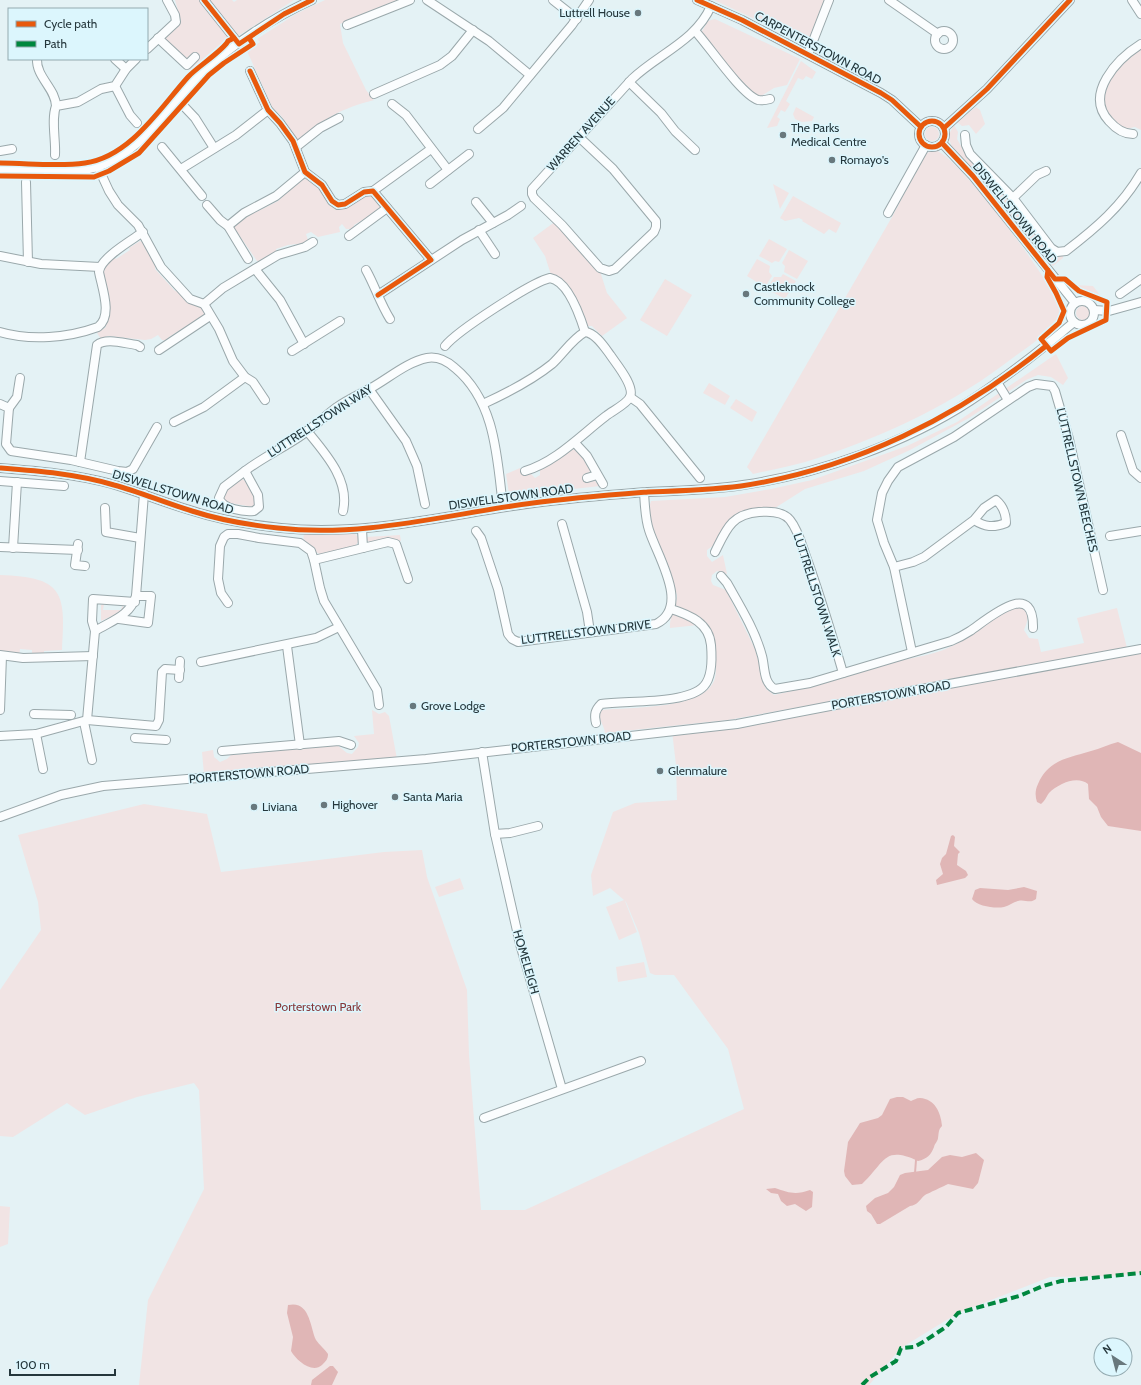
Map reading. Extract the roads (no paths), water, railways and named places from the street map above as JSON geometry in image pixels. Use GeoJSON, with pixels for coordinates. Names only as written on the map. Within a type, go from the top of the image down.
{"type":"FeatureCollection","features":[{"type":"Feature","properties":{"kind":"street"},"geometry":{"type":"LineString","coordinates":[[148,48],[176,22],[175,15],[167,0]]}},
{"type":"Feature","properties":{"kind":"street"},"geometry":{"type":"LineString","coordinates":[[204,0],[239,44]]}},
{"type":"Feature","properties":{"kind":"street"},"geometry":{"type":"LineString","coordinates":[[0,168],[74,171],[98,167],[121,157],[136,146],[177,99],[212,64],[284,14],[312,0]]}},
{"type":"Feature","properties":{"kind":"street"},"geometry":{"type":"LineString","coordinates":[[347,25],[410,0]]}},
{"type":"Feature","properties":{"kind":"street"},"geometry":{"type":"LineString","coordinates":[[427,0],[473,30],[530,75]]}},
{"type":"Feature","properties":{"kind":"street"},"geometry":{"type":"LineString","coordinates":[[553,0],[577,19]]}},
{"type":"Feature","properties":{"kind":"street"},"geometry":{"type":"LineString","coordinates":[[478,129],[503,108],[577,19],[589,0]]}},
{"type":"Feature","properties":{"kind":"street","name":"CARPENTERSTOWN ROAD"},"geometry":{"type":"LineString","coordinates":[[697,0],[808,54],[881,93],[892,100],[921,127]]}},
{"type":"Feature","properties":{"kind":"street"},"geometry":{"type":"LineString","coordinates":[[808,54],[829,0]]}},
{"type":"Feature","properties":{"kind":"street"},"geometry":{"type":"LineString","coordinates":[[889,0],[938,34]]}},
{"type":"Feature","properties":{"kind":"street"},"geometry":{"type":"LineString","coordinates":[[944,128],[987,89],[1070,0]]}},
{"type":"Feature","properties":{"kind":"street"},"geometry":{"type":"LineString","coordinates":[[1132,0],[1141,14]]}},
{"type":"Feature","properties":{"kind":"street","name":"WARREN AVENUE"},"geometry":{"type":"LineString","coordinates":[[580,138],[613,169],[656,221],[654,232],[615,269],[609,271],[604,270],[532,194],[533,186],[580,138],[610,101],[629,82],[647,66],[696,32],[712,6]]}},
{"type":"Feature","properties":{"kind":"street"},"geometry":{"type":"LineString","coordinates":[[374,94],[440,65],[452,56],[473,30]]}},
{"type":"Feature","properties":{"kind":"street"},"geometry":{"type":"LineString","coordinates":[[696,32],[744,89],[756,99],[762,101],[770,99]]}},
{"type":"Feature","properties":{"kind":"street"},"geometry":{"type":"LineString","coordinates":[[158,38],[187,65],[196,57]]}},
{"type":"Feature","properties":{"kind":"street"},"geometry":{"type":"LineString","coordinates":[[1133,134],[1121,131],[1108,120],[1102,109],[1100,98],[1103,86],[1111,72],[1128,54],[1141,44]]}},
{"type":"Feature","properties":{"kind":"street"},"geometry":{"type":"LineString","coordinates":[[37,60],[42,76],[55,99],[55,155]]}},
{"type":"Feature","properties":{"kind":"street"},"geometry":{"type":"LineString","coordinates":[[116,60],[126,69]]}},
{"type":"Feature","properties":{"kind":"street"},"geometry":{"type":"LineString","coordinates":[[56,106],[78,102],[101,89],[115,86],[126,69],[135,60]]}},
{"type":"Feature","properties":{"kind":"street"},"geometry":{"type":"LineString","coordinates":[[250,71],[268,110],[285,129],[296,147],[305,172],[322,185],[332,201],[338,205],[345,204],[364,192],[373,191],[431,149]]}},
{"type":"Feature","properties":{"kind":"street"},"geometry":{"type":"LineString","coordinates":[[629,82],[661,113],[675,131],[695,150]]}},
{"type":"Feature","properties":{"kind":"street"},"geometry":{"type":"LineString","coordinates":[[115,86],[130,115],[137,123]]}},
{"type":"Feature","properties":{"kind":"street"},"geometry":{"type":"LineString","coordinates":[[177,99],[193,116],[214,148]]}},
{"type":"Feature","properties":{"kind":"street"},"geometry":{"type":"LineString","coordinates":[[392,104],[406,115],[448,170]]}},
{"type":"Feature","properties":{"kind":"street"},"geometry":{"type":"LineString","coordinates":[[181,169],[236,134],[268,110]]}},
{"type":"Feature","properties":{"kind":"street"},"geometry":{"type":"LineString","coordinates":[[296,147],[320,128],[340,118]]}},
{"type":"Feature","properties":{"kind":"street"},"geometry":{"type":"LineString","coordinates":[[931,120],[938,122],[944,128],[945,134],[942,143],[934,147],[926,145],[919,137],[921,127],[926,122],[931,120]]}},
{"type":"Feature","properties":{"kind":"street"},"geometry":{"type":"LineString","coordinates":[[965,135],[966,146],[970,154],[1013,198],[1051,248],[1057,252],[1066,251],[1106,218],[1126,197],[1141,172]]}},
{"type":"Feature","properties":{"kind":"street","name":"DISWELLSTOWN ROAD"},"geometry":{"type":"LineString","coordinates":[[942,143],[973,176],[1075,303]]}},
{"type":"Feature","properties":{"kind":"street"},"geometry":{"type":"LineString","coordinates":[[888,213],[926,145]]}},
{"type":"Feature","properties":{"kind":"street"},"geometry":{"type":"LineString","coordinates":[[162,147],[174,165],[181,169],[202,196]]}},
{"type":"Feature","properties":{"kind":"street"},"geometry":{"type":"LineString","coordinates":[[0,151],[12,149]]}},
{"type":"Feature","properties":{"kind":"street"},"geometry":{"type":"LineString","coordinates":[[430,184],[470,154]]}},
{"type":"Feature","properties":{"kind":"street"},"geometry":{"type":"LineString","coordinates":[[98,167],[103,181],[114,199],[143,232],[158,263],[190,299],[204,304],[219,329],[232,361],[245,376],[253,382],[264,400]]}},
{"type":"Feature","properties":{"kind":"street"},"geometry":{"type":"LineString","coordinates":[[1013,198],[1037,175],[1046,171]]}},
{"type":"Feature","properties":{"kind":"street"},"geometry":{"type":"LineString","coordinates":[[228,226],[244,213],[276,196],[305,172]]}},
{"type":"Feature","properties":{"kind":"street"},"geometry":{"type":"LineString","coordinates":[[26,182],[28,262]]}},
{"type":"Feature","properties":{"kind":"street"},"geometry":{"type":"LineString","coordinates":[[373,191],[431,260]]}},
{"type":"Feature","properties":{"kind":"street"},"geometry":{"type":"LineString","coordinates":[[476,202],[493,223]]}},
{"type":"Feature","properties":{"kind":"street"},"geometry":{"type":"LineString","coordinates":[[207,205],[220,220],[228,226],[248,259]]}},
{"type":"Feature","properties":{"kind":"street"},"geometry":{"type":"LineString","coordinates":[[378,296],[431,260],[520,206]]}},
{"type":"Feature","properties":{"kind":"street"},"geometry":{"type":"LineString","coordinates":[[348,236],[387,208]]}},
{"type":"Feature","properties":{"kind":"street"},"geometry":{"type":"LineString","coordinates":[[479,230],[495,254]]}},
{"type":"Feature","properties":{"kind":"street"},"geometry":{"type":"LineString","coordinates":[[0,332],[21,337],[40,338],[98,327],[104,321],[106,313],[98,272],[100,267],[110,256],[143,232]]}},
{"type":"Feature","properties":{"kind":"street"},"geometry":{"type":"LineString","coordinates":[[204,304],[223,289],[282,253],[305,247],[313,242]]}},
{"type":"Feature","properties":{"kind":"street"},"geometry":{"type":"LineString","coordinates":[[0,256],[41,264],[100,267]]}},
{"type":"Feature","properties":{"kind":"street"},"geometry":{"type":"LineString","coordinates":[[255,269],[280,300],[304,344]]}},
{"type":"Feature","properties":{"kind":"street"},"geometry":{"type":"LineString","coordinates":[[366,270],[376,288],[382,306],[390,319]]}},
{"type":"Feature","properties":{"kind":"street"},"geometry":{"type":"LineString","coordinates":[[445,346],[458,333],[487,314],[550,278],[560,282],[573,301],[585,332]]}},
{"type":"Feature","properties":{"kind":"street"},"geometry":{"type":"LineString","coordinates":[[1120,294],[1141,279]]}},
{"type":"Feature","properties":{"kind":"street"},"geometry":{"type":"LineString","coordinates":[[1086,301],[1092,305],[1094,310],[1094,318],[1088,324],[1081,325],[1074,322],[1070,312],[1075,303],[1086,301]]}},
{"type":"Feature","properties":{"kind":"street"},"geometry":{"type":"LineString","coordinates":[[1094,310],[1109,311],[1141,302]]}},
{"type":"Feature","properties":{"kind":"street"},"geometry":{"type":"LineString","coordinates":[[159,350],[210,316]]}},
{"type":"Feature","properties":{"kind":"street"},"geometry":{"type":"LineString","coordinates":[[292,351],[340,321]]}},
{"type":"Feature","properties":{"kind":"street","name":"DISWELLSTOWN ROAD"},"geometry":{"type":"LineString","coordinates":[[0,468],[94,480],[144,494],[192,511],[245,524],[296,530],[362,529],[401,525],[502,507],[744,485],[784,477],[832,464],[876,448],[938,419],[968,402],[998,382],[1034,356],[1074,322]]}},
{"type":"Feature","properties":{"kind":"street"},"geometry":{"type":"LineString","coordinates":[[585,332],[594,335],[607,350],[628,382],[630,397],[640,404],[700,478]]}},
{"type":"Feature","properties":{"kind":"street"},"geometry":{"type":"LineString","coordinates":[[483,404],[509,392],[533,378],[553,362],[585,332]]}},
{"type":"Feature","properties":{"kind":"street"},"geometry":{"type":"LineString","coordinates":[[80,462],[97,345],[102,342],[109,341],[137,345],[140,347]]}},
{"type":"Feature","properties":{"kind":"street","name":"LUTTRELLSTOWN WAY"},"geometry":{"type":"LineString","coordinates":[[245,471],[259,500],[259,507],[254,511],[225,506],[220,502],[218,498],[224,487],[262,458],[307,431],[339,406],[414,363],[426,358],[437,358],[452,366],[464,376],[483,404],[494,443],[502,507]]}},
{"type":"Feature","properties":{"kind":"street"},"geometry":{"type":"LineString","coordinates":[[174,422],[204,407],[245,376]]}},
{"type":"Feature","properties":{"kind":"street"},"geometry":{"type":"LineString","coordinates":[[20,378],[17,398],[9,408],[6,444],[11,452],[80,462],[118,471],[131,471],[135,467],[158,427]]}},
{"type":"Feature","properties":{"kind":"street"},"geometry":{"type":"LineString","coordinates":[[912,652],[894,566],[884,543],[877,520],[879,504],[888,481],[898,467],[954,437],[1008,400],[998,382]]}},
{"type":"Feature","properties":{"kind":"street","name":"LUTTRELLSTOWN BEECHES"},"geometry":{"type":"LineString","coordinates":[[1008,400],[1028,387],[1036,384],[1052,386],[1056,394],[1069,438],[1103,590]]}},
{"type":"Feature","properties":{"kind":"street"},"geometry":{"type":"LineString","coordinates":[[368,389],[406,441],[417,466],[425,504]]}},
{"type":"Feature","properties":{"kind":"street"},"geometry":{"type":"LineString","coordinates":[[531,472],[575,443],[630,397]]}},
{"type":"Feature","properties":{"kind":"street"},"geometry":{"type":"LineString","coordinates":[[0,404],[9,408]]}},
{"type":"Feature","properties":{"kind":"street"},"geometry":{"type":"LineString","coordinates":[[307,431],[329,459],[339,478],[345,502],[343,511]]}},
{"type":"Feature","properties":{"kind":"street"},"geometry":{"type":"LineString","coordinates":[[1121,435],[1133,471],[1141,478]]}},
{"type":"Feature","properties":{"kind":"street"},"geometry":{"type":"LineString","coordinates":[[575,443],[587,456],[603,484]]}},
{"type":"Feature","properties":{"kind":"street"},"geometry":{"type":"LineString","coordinates":[[587,478],[597,475]]}},
{"type":"Feature","properties":{"kind":"street"},"geometry":{"type":"LineString","coordinates":[[0,481],[64,486]]}},
{"type":"Feature","properties":{"kind":"street"},"geometry":{"type":"LineString","coordinates":[[13,548],[17,482]]}},
{"type":"Feature","properties":{"kind":"street"},"geometry":{"type":"LineString","coordinates":[[596,723],[594,717],[596,709],[601,704],[613,702],[638,703],[675,698],[694,693],[704,686],[710,676],[711,643],[707,629],[699,620],[672,609],[671,592],[648,528],[644,493]]}},
{"type":"Feature","properties":{"kind":"street"},"geometry":{"type":"LineString","coordinates":[[95,631],[119,619],[135,599],[144,494]]}},
{"type":"Feature","properties":{"kind":"street"},"geometry":{"type":"LineString","coordinates":[[105,508],[106,532],[109,534],[140,538]]}},
{"type":"Feature","properties":{"kind":"street","name":"LUTTRELLSTOWN WALK"},"geometry":{"type":"LineString","coordinates":[[715,552],[730,524],[741,516],[752,512],[773,512],[780,513],[790,519],[803,547],[843,673]]}},
{"type":"Feature","properties":{"kind":"street"},"geometry":{"type":"LineString","coordinates":[[894,566],[913,562],[924,557],[974,520]]}},
{"type":"Feature","properties":{"kind":"street"},"geometry":{"type":"LineString","coordinates":[[562,524],[587,612],[590,632]]}},
{"type":"Feature","properties":{"kind":"street"},"geometry":{"type":"LineString","coordinates":[[362,529],[364,548]]}},
{"type":"Feature","properties":{"kind":"street","name":"LUTTRELLSTOWN DRIVE"},"geometry":{"type":"LineString","coordinates":[[476,530],[485,550],[498,589],[508,634],[512,639],[518,642],[656,624],[664,620],[672,609]]}},
{"type":"Feature","properties":{"kind":"street"},"geometry":{"type":"LineString","coordinates":[[1110,536],[1141,531]]}},
{"type":"Feature","properties":{"kind":"street"},"geometry":{"type":"LineString","coordinates":[[228,603],[221,593],[218,579],[220,546],[224,537],[228,534],[238,534],[263,539],[300,543],[311,551],[322,595],[339,627],[377,690],[380,705]]}},
{"type":"Feature","properties":{"kind":"street"},"geometry":{"type":"LineString","coordinates":[[314,560],[388,542],[396,544],[408,579]]}},
{"type":"Feature","properties":{"kind":"street"},"geometry":{"type":"LineString","coordinates":[[0,547],[78,547],[75,565],[84,566]]}},
{"type":"Feature","properties":{"kind":"street"},"geometry":{"type":"LineString","coordinates":[[721,576],[727,583],[755,637],[762,656],[767,682],[775,689],[810,683],[912,652],[932,648],[960,637],[998,611],[1017,604],[1029,607],[1032,612],[1033,628]]}},
{"type":"Feature","properties":{"kind":"street"},"geometry":{"type":"LineString","coordinates":[[92,760],[86,721],[95,631],[92,622],[93,599],[135,599],[151,596],[148,623],[119,619]]}},
{"type":"Feature","properties":{"kind":"street"},"geometry":{"type":"LineString","coordinates":[[201,662],[287,646],[323,636],[339,627]]}},
{"type":"Feature","properties":{"kind":"street"},"geometry":{"type":"LineString","coordinates":[[287,646],[300,745]]}},
{"type":"Feature","properties":{"kind":"street","name":"PORTERSTOWN ROAD"},"geometry":{"type":"LineString","coordinates":[[0,817],[61,794],[103,786],[334,768],[737,724],[1141,649]]}},
{"type":"Feature","properties":{"kind":"street"},"geometry":{"type":"LineString","coordinates":[[0,710],[1,655],[23,658],[93,656]]}},
{"type":"Feature","properties":{"kind":"street"},"geometry":{"type":"LineString","coordinates":[[0,736],[36,734],[86,721],[156,726],[159,723],[162,672],[165,669],[180,670]]}},
{"type":"Feature","properties":{"kind":"street"},"geometry":{"type":"LineString","coordinates":[[34,714],[71,715]]}},
{"type":"Feature","properties":{"kind":"street"},"geometry":{"type":"LineString","coordinates":[[60,728],[61,715]]}},
{"type":"Feature","properties":{"kind":"street"},"geometry":{"type":"LineString","coordinates":[[149,739],[150,726]]}},
{"type":"Feature","properties":{"kind":"street"},"geometry":{"type":"LineString","coordinates":[[36,734],[43,769]]}},
{"type":"Feature","properties":{"kind":"street"},"geometry":{"type":"LineString","coordinates":[[135,738],[166,740]]}},
{"type":"Feature","properties":{"kind":"street"},"geometry":{"type":"LineString","coordinates":[[222,751],[339,742],[351,745]]}},
{"type":"Feature","properties":{"kind":"street","name":"HOMELEIGH"},"geometry":{"type":"LineString","coordinates":[[482,752],[495,834],[520,944],[562,1089]]}},
{"type":"Feature","properties":{"kind":"street"},"geometry":{"type":"LineString","coordinates":[[495,834],[510,833],[538,826]]}},
{"type":"Feature","properties":{"kind":"street"},"geometry":{"type":"LineString","coordinates":[[484,1118],[562,1089],[642,1062]]}},
{"type":"Feature","properties":{"kind":"waterway"},"geometry":{"type":"LineString","coordinates":[[915,1173],[916,1160]]}},
{"type":"Feature","properties":{"kind":"place","name":"Luttrell House"},"geometry":{"type":"Point","coordinates":[638,13]}},
{"type":"Feature","properties":{"kind":"place","name":"The Parks Medical Centre"},"geometry":{"type":"Point","coordinates":[783,135]}},
{"type":"Feature","properties":{"kind":"place","name":"Romayo's"},"geometry":{"type":"Point","coordinates":[832,160]}},
{"type":"Feature","properties":{"kind":"place","name":"Castleknock Community College"},"geometry":{"type":"Point","coordinates":[746,294]}},
{"type":"Feature","properties":{"kind":"place","name":"Grove Lodge"},"geometry":{"type":"Point","coordinates":[413,706]}},
{"type":"Feature","properties":{"kind":"place","name":"Glenmalure"},"geometry":{"type":"Point","coordinates":[660,771]}},
{"type":"Feature","properties":{"kind":"place","name":"Santa Maria"},"geometry":{"type":"Point","coordinates":[395,797]}},
{"type":"Feature","properties":{"kind":"place","name":"Highover"},"geometry":{"type":"Point","coordinates":[324,805]}},
{"type":"Feature","properties":{"kind":"place","name":"Liviana"},"geometry":{"type":"Point","coordinates":[254,807]}},
{"type":"Feature","properties":{"kind":"park label","name":"Porterstown Park"},"geometry":{"type":"Point","coordinates":[318,1007]}}]}
